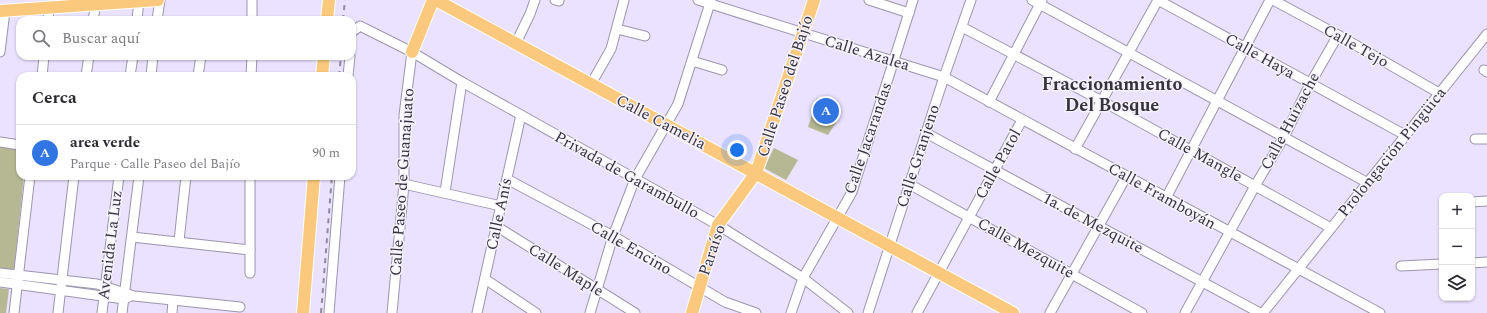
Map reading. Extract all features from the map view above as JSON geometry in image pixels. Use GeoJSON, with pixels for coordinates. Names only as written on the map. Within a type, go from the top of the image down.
{"type":"FeatureCollection","features":[{"type":"Feature","properties":{"kind":"main road"},"geometry":{"type":"LineString","coordinates":[[3,11],[159,0]]}},
{"type":"Feature","properties":{"kind":"main road"},"geometry":{"type":"LineString","coordinates":[[327,16],[329,0]]}},
{"type":"Feature","properties":{"kind":"main road"},"geometry":{"type":"LineString","coordinates":[[412,52],[433,0]]}},
{"type":"Feature","properties":{"kind":"main road","name":"Calle Camelia"},"geometry":{"type":"LineString","coordinates":[[436,0],[1013,313]]}},
{"type":"Feature","properties":{"kind":"main road","name":"Calle Paseo del Bajío"},"geometry":{"type":"LineString","coordinates":[[756,173],[814,0]]}},
{"type":"Feature","properties":{"kind":"main road"},"geometry":{"type":"LineString","coordinates":[[322,72],[324,60]]}},
{"type":"Feature","properties":{"kind":"main road","name":"Paraíso"},"geometry":{"type":"LineString","coordinates":[[692,313],[718,225],[756,173]]}},
{"type":"Feature","properties":{"kind":"main road"},"geometry":{"type":"LineString","coordinates":[[303,313],[314,180]]}},
{"type":"Feature","properties":{"kind":"street"},"geometry":{"type":"LineString","coordinates":[[157,16],[159,0]]}},
{"type":"Feature","properties":{"kind":"street"},"geometry":{"type":"LineString","coordinates":[[252,0],[252,16]]}},
{"type":"Feature","properties":{"kind":"street"},"geometry":{"type":"LineString","coordinates":[[516,43],[535,0]]}},
{"type":"Feature","properties":{"kind":"street"},"geometry":{"type":"LineString","coordinates":[[591,84],[611,49],[624,0]]}},
{"type":"Feature","properties":{"kind":"street","name":"Calle Azalea"},"geometry":{"type":"LineString","coordinates":[[698,0],[710,2],[944,78]]}},
{"type":"Feature","properties":{"kind":"street"},"geometry":{"type":"LineString","coordinates":[[869,0],[909,13]]}},
{"type":"Feature","properties":{"kind":"street","name":"Calle Jacarandas"},"geometry":{"type":"LineString","coordinates":[[791,313],[803,278],[852,192],[913,0]]}},
{"type":"Feature","properties":{"kind":"street","name":"Calle Granjeno"},"geometry":{"type":"LineString","coordinates":[[868,313],[909,184],[971,0]]}},
{"type":"Feature","properties":{"kind":"street"},"geometry":{"type":"LineString","coordinates":[[1075,149],[1158,0]]}},
{"type":"Feature","properties":{"kind":"street","name":"Calle Haya"},"geometry":{"type":"LineString","coordinates":[[1158,0],[1405,135]]}},
{"type":"Feature","properties":{"kind":"street"},"geometry":{"type":"LineString","coordinates":[[1166,198],[1270,0]]}},
{"type":"Feature","properties":{"kind":"street","name":"Calle Tejo"},"geometry":{"type":"LineString","coordinates":[[1273,0],[1338,35],[1439,93]]}},
{"type":"Feature","properties":{"kind":"street"},"geometry":{"type":"LineString","coordinates":[[137,16],[139,1]]}},
{"type":"Feature","properties":{"kind":"street"},"geometry":{"type":"LineString","coordinates":[[988,102],[1014,55],[1038,1],[1368,183]]}},
{"type":"Feature","properties":{"kind":"street"},"geometry":{"type":"LineString","coordinates":[[590,313],[613,236],[635,179],[678,104],[710,2]]}},
{"type":"Feature","properties":{"kind":"street"},"geometry":{"type":"LineString","coordinates":[[94,16],[96,4]]}},
{"type":"Feature","properties":{"kind":"street"},"geometry":{"type":"LineString","coordinates":[[48,16],[49,7]]}},
{"type":"Feature","properties":{"kind":"street"},"geometry":{"type":"LineString","coordinates":[[0,52],[3,11]]}},
{"type":"Feature","properties":{"kind":"street","name":"Privada de Garambullo"},"geometry":{"type":"LineString","coordinates":[[356,29],[360,26],[412,52],[462,82],[718,225],[803,278],[848,313]]}},
{"type":"Feature","properties":{"kind":"street","name":"Calle Mangle"},"geometry":{"type":"LineString","coordinates":[[962,27],[1102,101],[1331,228]]}},
{"type":"Feature","properties":{"kind":"street"},"geometry":{"type":"LineString","coordinates":[[617,29],[644,36]]}},
{"type":"Feature","properties":{"kind":"street","name":"Prolongación Pingüica"},"geometry":{"type":"LineString","coordinates":[[1263,313],[1487,34]]}},
{"type":"Feature","properties":{"kind":"street","name":"Calle Huizache"},"geometry":{"type":"LineString","coordinates":[[1185,313],[1255,186],[1284,137],[1310,84],[1338,35]]}},
{"type":"Feature","properties":{"kind":"street","name":"Calle Paseo de Guanajuato"},"geometry":{"type":"LineString","coordinates":[[392,313],[404,184],[404,115],[412,52]]}},
{"type":"Feature","properties":{"kind":"street"},"geometry":{"type":"LineString","coordinates":[[42,72],[44,60]]}},
{"type":"Feature","properties":{"kind":"street"},"geometry":{"type":"LineString","coordinates":[[87,72],[88,60]]}},
{"type":"Feature","properties":{"kind":"street"},"geometry":{"type":"LineString","coordinates":[[131,72],[132,60]]}},
{"type":"Feature","properties":{"kind":"street"},"geometry":{"type":"LineString","coordinates":[[151,72],[153,60]]}},
{"type":"Feature","properties":{"kind":"street"},"geometry":{"type":"LineString","coordinates":[[199,72],[200,60]]}},
{"type":"Feature","properties":{"kind":"street"},"geometry":{"type":"LineString","coordinates":[[252,60],[252,72]]}},
{"type":"Feature","properties":{"kind":"street"},"geometry":{"type":"LineString","coordinates":[[348,72],[350,60]]}},
{"type":"Feature","properties":{"kind":"street"},"geometry":{"type":"LineString","coordinates":[[692,61],[722,70]]}},
{"type":"Feature","properties":{"kind":"street","name":"Calle Framboyán"},"geometry":{"type":"LineString","coordinates":[[944,78],[1229,233],[1380,313]]}},
{"type":"Feature","properties":{"kind":"street"},"geometry":{"type":"LineString","coordinates":[[446,192],[462,82]]}},
{"type":"Feature","properties":{"kind":"street","name":"Calle Anís"},"geometry":{"type":"LineString","coordinates":[[477,313],[521,115]]}},
{"type":"Feature","properties":{"kind":"street","name":"Calle Patol"},"geometry":{"type":"LineString","coordinates":[[917,313],[1022,120]]}},
{"type":"Feature","properties":{"kind":"street","name":"1a. de Mezquite"},"geometry":{"type":"LineString","coordinates":[[926,133],[1260,313]]}},
{"type":"Feature","properties":{"kind":"street"},"geometry":{"type":"LineString","coordinates":[[1475,139],[1487,139]]}},
{"type":"Feature","properties":{"kind":"street"},"geometry":{"type":"LineString","coordinates":[[0,142],[16,144]]}},
{"type":"Feature","properties":{"kind":"street"},"geometry":{"type":"LineString","coordinates":[[1050,313],[1126,177]]}},
{"type":"Feature","properties":{"kind":"street","name":"Calle Encino"},"geometry":{"type":"LineString","coordinates":[[507,179],[613,236],[725,302],[756,313]]}},
{"type":"Feature","properties":{"kind":"street"},"geometry":{"type":"LineString","coordinates":[[14,313],[30,180]]}},
{"type":"Feature","properties":{"kind":"street"},"geometry":{"type":"LineString","coordinates":[[58,313],[74,180]]}},
{"type":"Feature","properties":{"kind":"street","name":"Avenida La Luz"},"geometry":{"type":"LineString","coordinates":[[102,313],[119,180]]}},
{"type":"Feature","properties":{"kind":"street","name":"Avenida La Luz"},"geometry":{"type":"LineString","coordinates":[[122,313],[139,180]]}},
{"type":"Feature","properties":{"kind":"street"},"geometry":{"type":"LineString","coordinates":[[179,241],[186,180]]}},
{"type":"Feature","properties":{"kind":"street"},"geometry":{"type":"LineString","coordinates":[[250,180],[250,273]]}},
{"type":"Feature","properties":{"kind":"street"},"geometry":{"type":"LineString","coordinates":[[329,313],[340,180]]}},
{"type":"Feature","properties":{"kind":"street"},"geometry":{"type":"LineString","coordinates":[[404,184],[446,192],[501,206]]}},
{"type":"Feature","properties":{"kind":"street","name":"Calle Mezquite"},"geometry":{"type":"LineString","coordinates":[[909,184],[970,216],[1142,313]]}},
{"type":"Feature","properties":{"kind":"street"},"geometry":{"type":"LineString","coordinates":[[1475,202],[1487,201]]}},
{"type":"Feature","properties":{"kind":"street","name":"Calle Maple"},"geometry":{"type":"LineString","coordinates":[[496,226],[635,313]]}},
{"type":"Feature","properties":{"kind":"street"},"geometry":{"type":"LineString","coordinates":[[132,237],[250,250]]}},
{"type":"Feature","properties":{"kind":"street"},"geometry":{"type":"LineString","coordinates":[[1475,263],[1487,262]]}},
{"type":"Feature","properties":{"kind":"street"},"geometry":{"type":"LineString","coordinates":[[1401,266],[1439,264]]}},
{"type":"Feature","properties":{"kind":"street"},"geometry":{"type":"LineString","coordinates":[[0,274],[18,280]]}},
{"type":"Feature","properties":{"kind":"street"},"geometry":{"type":"LineString","coordinates":[[485,279],[536,313]]}},
{"type":"Feature","properties":{"kind":"street"},"geometry":{"type":"LineString","coordinates":[[0,282],[18,280],[62,284],[125,296],[173,301],[222,309],[240,307]]}},
{"type":"Feature","properties":{"kind":"street"},"geometry":{"type":"LineString","coordinates":[[172,313],[173,301]]}},
{"type":"Feature","properties":{"kind":"green space"},"geometry":{"type":"Polygon","coordinates":[[[817,98],[838,105],[839,118],[828,135],[808,127],[817,98]]]}},
{"type":"Feature","properties":{"kind":"green space"},"geometry":{"type":"Polygon","coordinates":[[[0,147],[16,149],[16,180],[24,180],[14,270],[0,269],[0,147]]]}},
{"type":"Feature","properties":{"kind":"green space"},"geometry":{"type":"Polygon","coordinates":[[[774,148],[798,160],[786,180],[764,168],[774,148]]]}},
{"type":"Feature","properties":{"kind":"green space"},"geometry":{"type":"Polygon","coordinates":[[[0,288],[9,289],[6,313],[0,313],[0,288]]]}},
{"type":"Feature","properties":{"kind":"railway"},"geometry":{"type":"LineString","coordinates":[[343,16],[345,0]]}},
{"type":"Feature","properties":{"kind":"railway"},"geometry":{"type":"LineString","coordinates":[[339,72],[341,60]]}},
{"type":"Feature","properties":{"kind":"railway"},"geometry":{"type":"LineString","coordinates":[[321,313],[332,180]]}},
{"type":"Feature","properties":{"kind":"place","name":"area verde"},"geometry":{"type":"Point","coordinates":[826,111]}},
{"type":"Feature","properties":{"kind":"district","name":"Fraccionamiento Del Bosque"},"geometry":{"type":"Point","coordinates":[1112,94]}}]}
